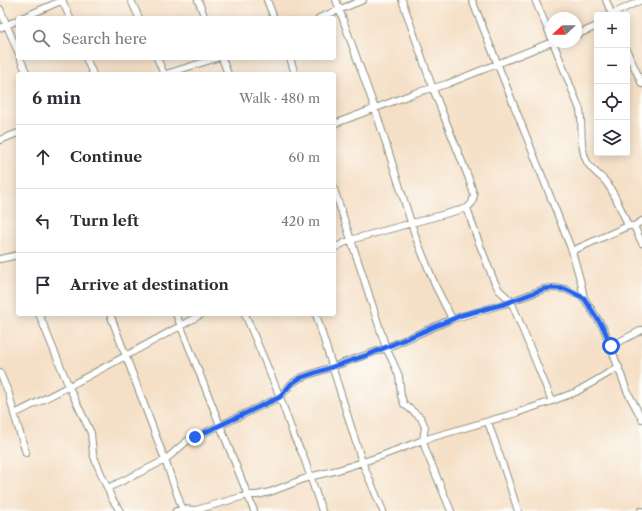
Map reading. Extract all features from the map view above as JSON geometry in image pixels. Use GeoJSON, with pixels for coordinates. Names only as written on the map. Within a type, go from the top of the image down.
{"type":"FeatureCollection","features":[{"type":"Feature","properties":{"kind":"street"},"geometry":{"type":"LineString","coordinates":[[26,16],[62,0],[69,16]]}},
{"type":"Feature","properties":{"kind":"street"},"geometry":{"type":"LineString","coordinates":[[131,0],[138,16]]}},
{"type":"Feature","properties":{"kind":"street"},"geometry":{"type":"LineString","coordinates":[[198,0],[204,16]]}},
{"type":"Feature","properties":{"kind":"street"},"geometry":{"type":"LineString","coordinates":[[267,0],[273,16]]}},
{"type":"Feature","properties":{"kind":"street"},"geometry":{"type":"LineString","coordinates":[[336,0],[375,109],[422,256],[452,319]]}},
{"type":"Feature","properties":{"kind":"street"},"geometry":{"type":"LineString","coordinates":[[324,16],[363,0]]}},
{"type":"Feature","properties":{"kind":"street"},"geometry":{"type":"LineString","coordinates":[[336,247],[350,240],[467,208],[472,203],[474,195],[469,179],[433,89],[402,0]]}},
{"type":"Feature","properties":{"kind":"street"},"geometry":{"type":"LineString","coordinates":[[472,0],[572,251],[584,298],[604,329],[627,390],[642,419]]}},
{"type":"Feature","properties":{"kind":"street"},"geometry":{"type":"LineString","coordinates":[[535,0],[546,25]]}},
{"type":"Feature","properties":{"kind":"street"},"geometry":{"type":"LineString","coordinates":[[606,0],[610,12]]}},
{"type":"Feature","properties":{"kind":"street"},"geometry":{"type":"LineString","coordinates":[[615,12],[642,0]]}},
{"type":"Feature","properties":{"kind":"street"},"geometry":{"type":"LineString","coordinates":[[0,9],[16,47]]}},
{"type":"Feature","properties":{"kind":"street"},"geometry":{"type":"LineString","coordinates":[[0,28],[16,21]]}},
{"type":"Feature","properties":{"kind":"street"},"geometry":{"type":"LineString","coordinates":[[582,32],[594,27]]}},
{"type":"Feature","properties":{"kind":"street"},"geometry":{"type":"LineString","coordinates":[[336,123],[415,93],[433,89],[546,45]]}},
{"type":"Feature","properties":{"kind":"street"},"geometry":{"type":"LineString","coordinates":[[555,48],[580,110],[582,119],[583,149],[587,162],[592,170],[606,183],[642,243]]}},
{"type":"Feature","properties":{"kind":"street"},"geometry":{"type":"LineString","coordinates":[[630,58],[642,84]]}},
{"type":"Feature","properties":{"kind":"street"},"geometry":{"type":"LineString","coordinates":[[21,60],[26,72]]}},
{"type":"Feature","properties":{"kind":"street"},"geometry":{"type":"LineString","coordinates":[[87,60],[92,72]]}},
{"type":"Feature","properties":{"kind":"street"},"geometry":{"type":"LineString","coordinates":[[158,60],[164,72]]}},
{"type":"Feature","properties":{"kind":"street"},"geometry":{"type":"LineString","coordinates":[[171,72],[210,60]]}},
{"type":"Feature","properties":{"kind":"street"},"geometry":{"type":"LineString","coordinates":[[223,60],[227,72]]}},
{"type":"Feature","properties":{"kind":"street"},"geometry":{"type":"LineString","coordinates":[[291,60],[294,72]]}},
{"type":"Feature","properties":{"kind":"street"},"geometry":{"type":"LineString","coordinates":[[0,140],[16,134]]}},
{"type":"Feature","properties":{"kind":"street"},"geometry":{"type":"LineString","coordinates":[[336,195],[386,348],[399,376],[401,396],[404,404],[417,414],[423,421],[425,427],[424,440],[428,456],[451,511]]}},
{"type":"Feature","properties":{"kind":"street"},"geometry":{"type":"LineString","coordinates":[[467,208],[494,281],[499,290],[511,301],[552,401]]}},
{"type":"Feature","properties":{"kind":"street"},"geometry":{"type":"LineString","coordinates":[[572,251],[642,222]]}},
{"type":"Feature","properties":{"kind":"street"},"geometry":{"type":"LineString","coordinates":[[0,259],[16,257]]}},
{"type":"Feature","properties":{"kind":"street"},"geometry":{"type":"LineString","coordinates":[[108,488],[165,460],[187,441],[280,397],[291,384],[300,378],[386,348],[452,319],[544,289],[565,289],[584,298]]}},
{"type":"Feature","properties":{"kind":"street"},"geometry":{"type":"LineString","coordinates":[[40,316],[69,387],[90,429],[94,458],[112,499],[120,511]]}},
{"type":"Feature","properties":{"kind":"street"},"geometry":{"type":"LineString","coordinates":[[111,316],[165,460],[180,510],[196,510],[248,495],[257,495],[270,492],[310,477],[362,462],[424,440],[488,422],[576,392],[618,367]]}},
{"type":"Feature","properties":{"kind":"street"},"geometry":{"type":"LineString","coordinates":[[177,316],[254,511]]}},
{"type":"Feature","properties":{"kind":"street"},"geometry":{"type":"LineString","coordinates":[[14,414],[69,387],[198,316]]}},
{"type":"Feature","properties":{"kind":"street"},"geometry":{"type":"LineString","coordinates":[[246,316],[280,397],[294,437],[303,455],[322,511]]}},
{"type":"Feature","properties":{"kind":"street"},"geometry":{"type":"LineString","coordinates":[[317,316],[334,367],[362,462],[383,511]]}},
{"type":"Feature","properties":{"kind":"street"},"geometry":{"type":"LineString","coordinates":[[611,346],[642,330]]}},
{"type":"Feature","properties":{"kind":"street"},"geometry":{"type":"LineString","coordinates":[[0,373],[9,394],[26,453]]}},
{"type":"Feature","properties":{"kind":"street"},"geometry":{"type":"LineString","coordinates":[[488,422],[508,477],[518,511]]}},
{"type":"Feature","properties":{"kind":"route"},"geometry":{"type":"LineString","coordinates":[[195,437],[280,397],[291,384],[300,378],[370,354],[462,315],[504,304],[544,289],[565,289],[584,298],[604,329],[611,346]]}}]}
